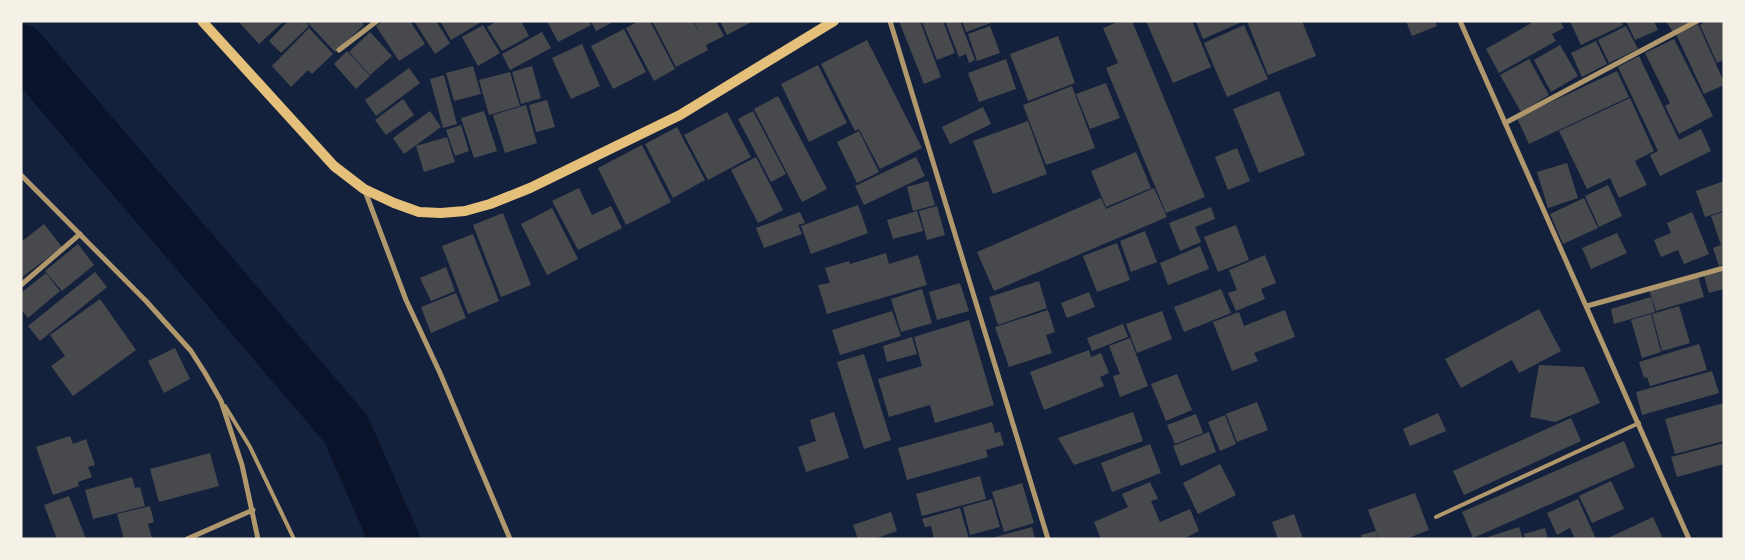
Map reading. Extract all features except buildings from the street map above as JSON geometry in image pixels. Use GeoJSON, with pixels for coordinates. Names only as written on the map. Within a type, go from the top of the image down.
{"type":"FeatureCollection","features":[{"type":"Feature","properties":{"kind":"main road"},"geometry":{"type":"LineString","coordinates":[[202,21],[334,166],[364,189],[394,203],[420,212],[441,213],[490,204],[530,188],[680,115],[834,21]]}},
{"type":"Feature","properties":{"kind":"street"},"geometry":{"type":"LineString","coordinates":[[339,50],[377,21]]}},
{"type":"Feature","properties":{"kind":"street"},"geometry":{"type":"LineString","coordinates":[[890,21],[1048,539]]}},
{"type":"Feature","properties":{"kind":"street"},"geometry":{"type":"LineString","coordinates":[[1460,21],[1689,539]]}},
{"type":"Feature","properties":{"kind":"street"},"geometry":{"type":"LineString","coordinates":[[1505,123],[1697,21]]}},
{"type":"Feature","properties":{"kind":"street"},"geometry":{"type":"LineString","coordinates":[[21,176],[146,301],[191,351],[221,401],[242,465],[258,539]]}},
{"type":"Feature","properties":{"kind":"street"},"geometry":{"type":"LineString","coordinates":[[364,189],[406,300],[440,373],[510,539]]}},
{"type":"Feature","properties":{"kind":"street"},"geometry":{"type":"LineString","coordinates":[[21,285],[80,234]]}},
{"type":"Feature","properties":{"kind":"street"},"geometry":{"type":"LineString","coordinates":[[1587,306],[1724,268]]}},
{"type":"Feature","properties":{"kind":"street"},"geometry":{"type":"LineString","coordinates":[[187,539],[253,510]]}},
{"type":"Feature","properties":{"kind":"lane"},"geometry":{"type":"LineString","coordinates":[[221,401],[250,447],[294,539]]}},
{"type":"Feature","properties":{"kind":"lane"},"geometry":{"type":"LineString","coordinates":[[1436,517],[1639,423]]}},
{"type":"Feature","properties":{"kind":"waterway"},"geometry":{"type":"LineString","coordinates":[[21,49],[346,429],[394,539]]}}]}
